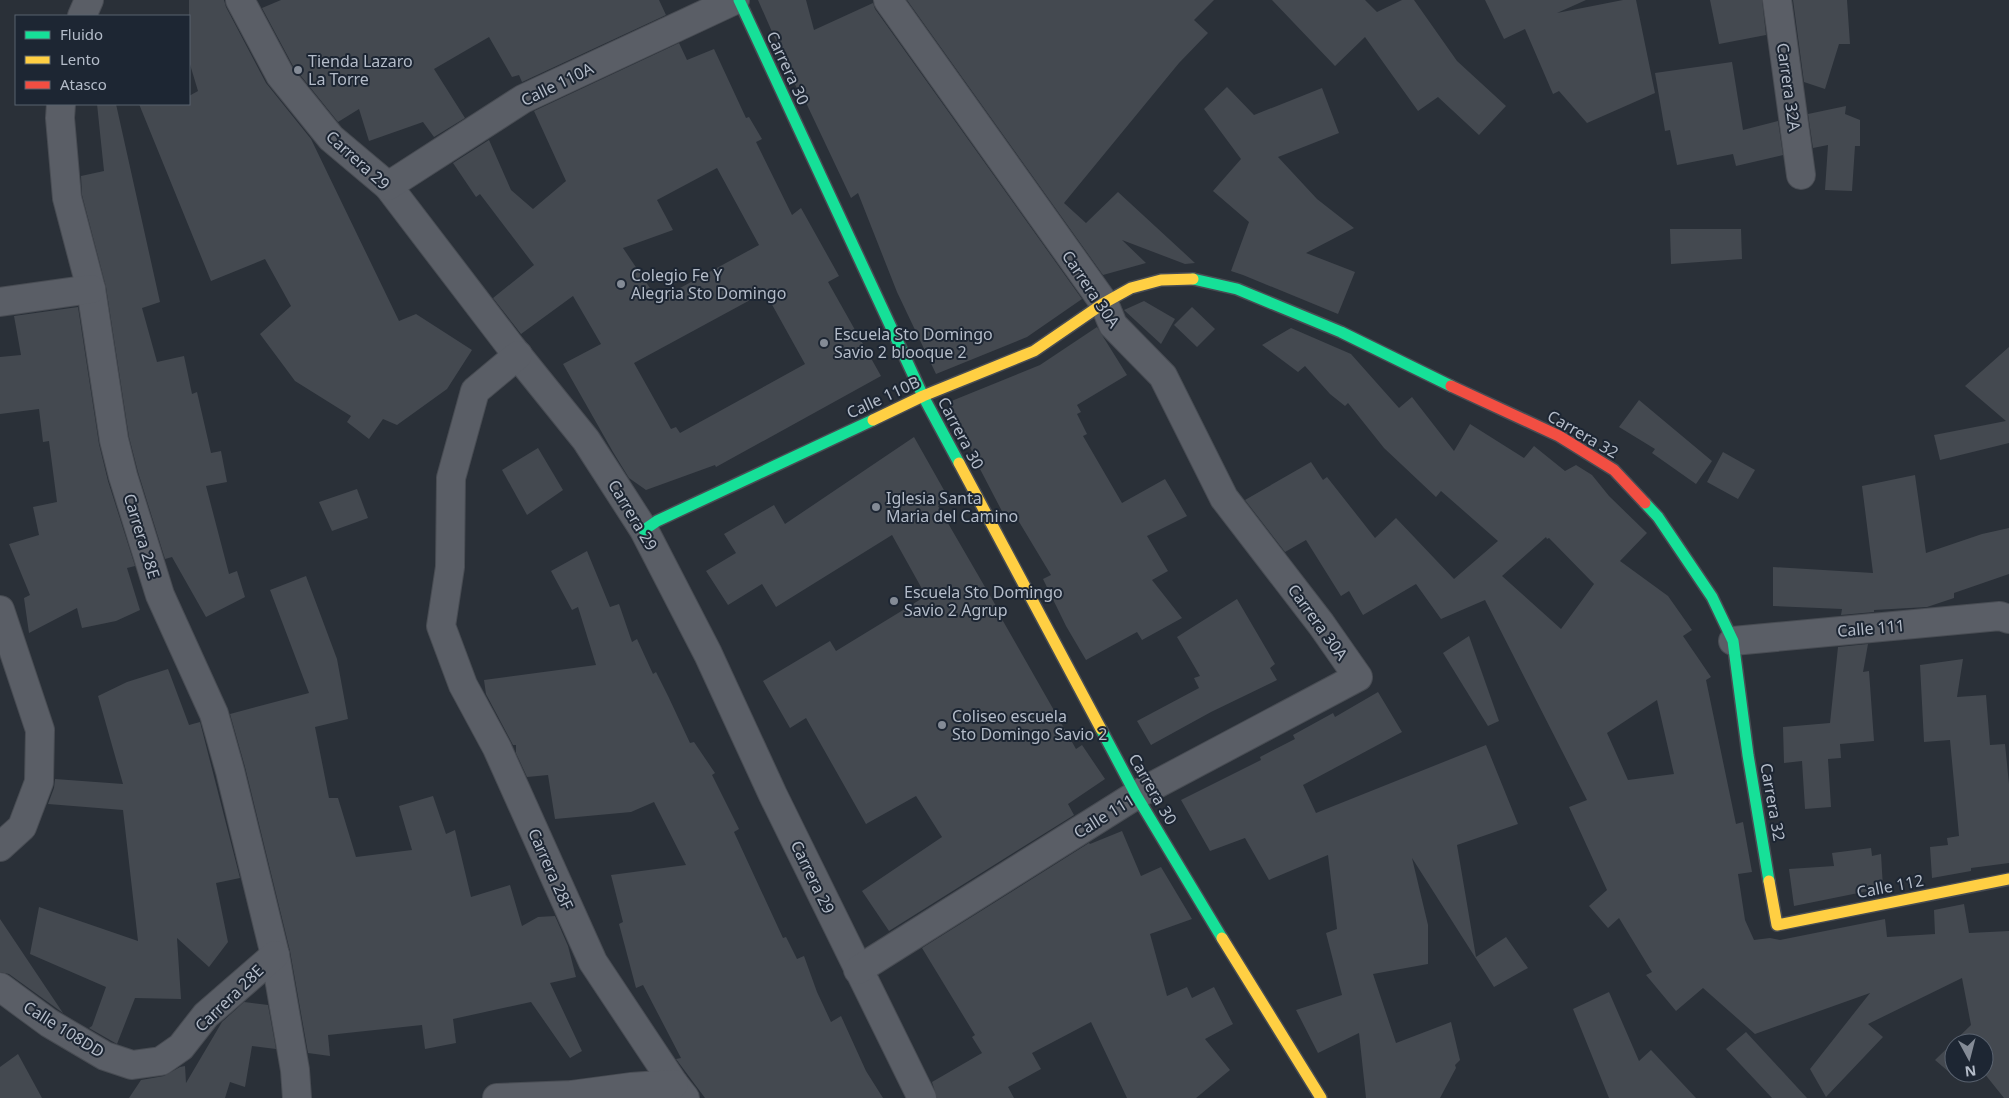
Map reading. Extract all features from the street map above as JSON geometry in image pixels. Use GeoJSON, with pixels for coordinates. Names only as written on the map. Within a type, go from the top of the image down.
{"type":"FeatureCollection","features":[{"type":"Feature","properties":{"kind":"street"},"geometry":{"type":"LineString","coordinates":[[82,15],[89,0]]}},
{"type":"Feature","properties":{"kind":"street","name":"Carrera 29"},"geometry":{"type":"LineString","coordinates":[[240,0],[280,75],[331,138],[388,186],[586,440],[644,530],[708,654],[773,795],[858,970],[913,1096]]}},
{"type":"Feature","properties":{"kind":"street","name":"Calle 110A"},"geometry":{"type":"LineString","coordinates":[[388,186],[524,99],[737,0]]}},
{"type":"Feature","properties":{"kind":"street","name":"Carrera 30"},"geometry":{"type":"LineString","coordinates":[[737,0],[923,396],[1136,795],[1246,977],[1318,1090],[1321,1098]]}},
{"type":"Feature","properties":{"kind":"street","name":"Carrera 30A"},"geometry":{"type":"LineString","coordinates":[[888,0],[1104,303],[1113,325],[1163,376],[1224,498],[1321,624],[1358,677]]}},
{"type":"Feature","properties":{"kind":"street","name":"Carrera 32A"},"geometry":{"type":"LineString","coordinates":[[1777,0],[1802,175]]}},
{"type":"Feature","properties":{"kind":"street","name":"Carrera 28E"},"geometry":{"type":"LineString","coordinates":[[61,105],[60,118],[67,198],[91,289],[114,440],[123,476],[160,595],[214,714],[230,771],[275,955],[295,1070],[297,1098]]}},
{"type":"Feature","properties":{"kind":"street","name":"Carrera 32"},"geometry":{"type":"LineString","coordinates":[[1131,288],[1161,280],[1196,279],[1237,289],[1341,332],[1496,408],[1559,436],[1614,470],[1658,517],[1712,596],[1733,641],[1748,755],[1778,925]]}},
{"type":"Feature","properties":{"kind":"street","name":"Calle 110B"},"geometry":{"type":"LineString","coordinates":[[644,530],[657,521],[923,396],[1034,351],[1104,303],[1131,288]]}},
{"type":"Feature","properties":{"kind":"street"},"geometry":{"type":"LineString","coordinates":[[0,302],[91,289]]}},
{"type":"Feature","properties":{"kind":"street","name":"Carrera 28F"},"geometry":{"type":"LineString","coordinates":[[518,355],[475,391],[451,478],[450,567],[441,626],[462,686],[497,748],[593,962],[679,1091]]}},
{"type":"Feature","properties":{"kind":"street"},"geometry":{"type":"LineString","coordinates":[[0,610],[40,730],[39,782],[22,827],[0,847]]}},
{"type":"Feature","properties":{"kind":"street","name":"Calle 111"},"geometry":{"type":"LineString","coordinates":[[1733,641],[2000,616],[2009,619]]}},
{"type":"Feature","properties":{"kind":"street","name":"Calle 111"},"geometry":{"type":"LineString","coordinates":[[858,970],[1136,795],[1358,677]]}},
{"type":"Feature","properties":{"kind":"street","name":"Calle 112"},"geometry":{"type":"LineString","coordinates":[[1778,925],[2009,879]]}},
{"type":"Feature","properties":{"kind":"street","name":"Carrera 28E"},"geometry":{"type":"LineString","coordinates":[[162,1061],[180,1048],[206,1015],[275,955]]}},
{"type":"Feature","properties":{"kind":"street","name":"Calle 108DD"},"geometry":{"type":"LineString","coordinates":[[0,987],[48,1023],[105,1056],[132,1065],[162,1061]]}},
{"type":"Feature","properties":{"kind":"street"},"geometry":{"type":"LineString","coordinates":[[497,1098],[571,1095],[631,1087],[679,1091]]}},
{"type":"Feature","properties":{"kind":"building"},"geometry":{"type":"Polygon","coordinates":[[[189,0],[224,0],[266,83],[311,139],[399,321],[416,314],[472,350],[447,389],[397,425],[383,419],[369,439],[347,422],[351,416],[295,381],[260,334],[291,306],[265,259],[211,281],[139,105],[190,105],[190,95],[198,91],[190,64],[189,0]]]}},
{"type":"Feature","properties":{"kind":"building"},"geometry":{"type":"Polygon","coordinates":[[[281,0],[659,0],[666,15],[522,82],[519,75],[512,77],[489,37],[434,69],[465,118],[434,137],[423,122],[369,141],[359,109],[338,122],[293,66],[262,8],[281,0]]]}},
{"type":"Feature","properties":{"kind":"building"},"geometry":{"type":"Polygon","coordinates":[[[758,0],[806,0],[814,30],[873,3],[875,9],[1082,299],[1027,337],[936,374],[897,292],[858,193],[851,198],[800,90],[798,91],[758,0]]]}},
{"type":"Feature","properties":{"kind":"building"},"geometry":{"type":"Polygon","coordinates":[[[907,0],[1214,0],[1194,20],[1208,33],[1179,63],[1064,203],[1086,223],[1118,192],[1195,263],[1185,264],[1122,240],[1146,263],[1103,275],[907,0]]]}},
{"type":"Feature","properties":{"kind":"building"},"geometry":{"type":"Polygon","coordinates":[[[1272,0],[1365,0],[1377,12],[1402,0],[1414,0],[1457,61],[1506,106],[1479,135],[1438,97],[1418,111],[1365,37],[1335,66],[1272,0]]]}},
{"type":"Feature","properties":{"kind":"building"},"geometry":{"type":"Polygon","coordinates":[[[1485,0],[1586,0],[1557,13],[1623,0],[1636,0],[1655,93],[1587,123],[1559,91],[1553,94],[1525,29],[1504,39],[1485,0]]]}},
{"type":"Feature","properties":{"kind":"building"},"geometry":{"type":"Polygon","coordinates":[[[1710,0],[1762,0],[1766,35],[1719,44],[1710,0]]]}},
{"type":"Feature","properties":{"kind":"building"},"geometry":{"type":"Polygon","coordinates":[[[1793,0],[1847,0],[1850,44],[1839,44],[1825,89],[1804,82],[1793,0]]]}},
{"type":"Feature","properties":{"kind":"building"},"geometry":{"type":"Polygon","coordinates":[[[679,43],[687,60],[714,49],[746,118],[749,117],[762,139],[756,142],[792,215],[801,208],[839,276],[828,282],[881,376],[716,467],[715,465],[646,490],[629,478],[563,364],[601,344],[573,296],[521,334],[493,298],[534,265],[480,194],[476,197],[453,163],[489,140],[511,190],[533,209],[566,181],[534,111],[679,43]],[[717,168],[657,200],[673,230],[623,248],[658,300],[759,245],[717,168]],[[765,292],[634,363],[671,429],[676,427],[680,433],[805,364],[765,292]]]}},
{"type":"Feature","properties":{"kind":"building"},"geometry":{"type":"Polygon","coordinates":[[[1732,62],[1743,130],[1778,121],[1783,155],[1736,166],[1733,154],[1677,165],[1670,130],[1665,131],[1655,73],[1732,62]]]}},
{"type":"Feature","properties":{"kind":"building"},"geometry":{"type":"Polygon","coordinates":[[[1227,87],[1254,115],[1322,88],[1339,133],[1278,157],[1317,199],[1354,228],[1306,253],[1355,272],[1338,314],[1231,271],[1249,222],[1213,191],[1241,159],[1204,109],[1227,87]]]}},
{"type":"Feature","properties":{"kind":"building"},"geometry":{"type":"Polygon","coordinates":[[[97,105],[116,105],[160,302],[142,308],[157,362],[184,356],[192,394],[197,392],[211,453],[221,451],[227,482],[206,486],[229,574],[237,571],[245,597],[206,617],[172,557],[165,559],[129,437],[106,287],[82,195],[81,176],[104,171],[97,105]]]}},
{"type":"Feature","properties":{"kind":"building"},"geometry":{"type":"Polygon","coordinates":[[[1846,106],[1845,114],[1860,120],[1860,146],[1855,146],[1852,191],[1825,190],[1828,145],[1813,148],[1808,114],[1846,106]]]}},
{"type":"Feature","properties":{"kind":"building"},"geometry":{"type":"Polygon","coordinates":[[[1670,229],[1741,229],[1742,259],[1671,264],[1670,229]]]}},
{"type":"Feature","properties":{"kind":"building"},"geometry":{"type":"Polygon","coordinates":[[[1144,301],[1175,319],[1161,344],[1124,310],[1144,301]]]}},
{"type":"Feature","properties":{"kind":"building"},"geometry":{"type":"Polygon","coordinates":[[[78,307],[99,444],[108,481],[135,566],[127,568],[140,610],[116,621],[82,628],[77,608],[29,633],[24,598],[30,595],[9,544],[39,535],[33,507],[57,502],[49,441],[43,442],[39,409],[0,414],[0,357],[21,355],[14,316],[78,307]]]}},
{"type":"Feature","properties":{"kind":"building"},"geometry":{"type":"Polygon","coordinates":[[[1192,307],[1215,329],[1197,347],[1174,325],[1192,307]]]}},
{"type":"Feature","properties":{"kind":"building"},"geometry":{"type":"Polygon","coordinates":[[[1097,327],[1127,375],[1077,405],[1081,412],[1077,414],[1087,434],[1083,436],[1122,503],[1165,479],[1187,516],[1147,536],[1168,571],[1152,580],[1182,618],[1142,640],[1137,632],[1086,660],[1066,626],[1043,579],[1051,575],[1015,515],[1006,519],[949,402],[1040,365],[1097,327]]]}},
{"type":"Feature","properties":{"kind":"building"},"geometry":{"type":"Polygon","coordinates":[[[1291,328],[1351,354],[1399,408],[1412,397],[1454,451],[1470,424],[1524,458],[1534,446],[1565,471],[1576,465],[1592,475],[1609,496],[1647,533],[1620,561],[1668,596],[1692,630],[1683,636],[1711,677],[1706,680],[1736,824],[1743,822],[1752,872],[1738,874],[1745,920],[1754,940],[1770,938],[1780,940],[1885,919],[1887,937],[1935,934],[1934,910],[1964,904],[1969,933],[2009,931],[2009,1098],[2004,1098],[1992,1083],[1994,1083],[1994,1033],[1963,1033],[1971,1025],[1962,978],[1868,1024],[1883,1037],[1826,1097],[1810,1069],[1870,993],[1755,1034],[1703,988],[1676,1011],[1646,975],[1652,972],[1619,918],[1608,928],[1589,906],[1607,890],[1569,807],[1587,800],[1485,600],[1441,619],[1416,584],[1363,615],[1349,591],[1341,596],[1306,540],[1285,552],[1245,500],[1311,462],[1323,480],[1327,477],[1375,538],[1396,518],[1454,579],[1498,541],[1441,491],[1436,497],[1384,448],[1348,403],[1345,406],[1330,394],[1305,366],[1298,372],[1262,345],[1291,328]],[[1546,537],[1502,576],[1561,629],[1594,584],[1549,538],[1547,539],[1546,537]],[[1657,700],[1607,733],[1628,780],[1674,774],[1657,700]]]}},
{"type":"Feature","properties":{"kind":"building"},"geometry":{"type":"Polygon","coordinates":[[[2009,347],[2009,443],[1940,460],[1934,435],[2006,421],[1965,386],[2009,347]]]}},
{"type":"Feature","properties":{"kind":"building"},"geometry":{"type":"Polygon","coordinates":[[[1639,400],[1712,461],[1696,484],[1652,453],[1655,449],[1619,427],[1639,400]]]}},
{"type":"Feature","properties":{"kind":"building"},"geometry":{"type":"Polygon","coordinates":[[[914,437],[949,499],[938,506],[1076,749],[1082,745],[1105,779],[1068,804],[1074,815],[889,931],[862,891],[942,837],[916,796],[866,824],[806,718],[790,728],[763,681],[830,641],[836,651],[926,596],[892,535],[776,607],[762,584],[728,605],[706,571],[736,553],[724,534],[774,505],[785,524],[914,437]]]}},
{"type":"Feature","properties":{"kind":"building"},"geometry":{"type":"Polygon","coordinates":[[[538,448],[563,490],[527,515],[502,470],[538,448]]]}},
{"type":"Feature","properties":{"kind":"building"},"geometry":{"type":"Polygon","coordinates":[[[1723,452],[1755,470],[1738,499],[1707,482],[1723,452]]]}},
{"type":"Feature","properties":{"kind":"building"},"geometry":{"type":"Polygon","coordinates":[[[1915,475],[1926,553],[1982,534],[2009,528],[2009,574],[1954,593],[1954,598],[1927,607],[1874,610],[1874,612],[1841,615],[1842,609],[1773,606],[1773,567],[1873,573],[1862,486],[1915,475]]]}},
{"type":"Feature","properties":{"kind":"building"},"geometry":{"type":"Polygon","coordinates":[[[357,489],[368,518],[332,531],[319,502],[357,489]]]}},
{"type":"Feature","properties":{"kind":"building"},"geometry":{"type":"Polygon","coordinates":[[[587,551],[610,607],[619,604],[632,642],[637,639],[653,674],[656,672],[690,743],[694,742],[715,773],[712,775],[739,829],[734,832],[783,938],[786,937],[797,959],[804,956],[817,992],[831,1022],[841,1016],[866,1071],[883,1098],[705,1098],[676,1059],[681,1058],[643,985],[636,988],[619,924],[623,922],[611,875],[686,865],[654,802],[631,812],[555,819],[548,775],[527,777],[516,753],[516,745],[513,745],[486,694],[484,680],[596,665],[578,607],[572,610],[551,571],[587,551]]]}},
{"type":"Feature","properties":{"kind":"building"},"geometry":{"type":"Polygon","coordinates":[[[306,576],[337,659],[348,719],[315,727],[329,798],[338,798],[356,857],[412,850],[399,806],[433,796],[446,834],[455,830],[471,897],[510,885],[522,926],[538,917],[555,916],[568,946],[576,977],[550,983],[582,1051],[570,1058],[531,1002],[453,1019],[456,1043],[425,1049],[422,1025],[328,1035],[330,1056],[308,1053],[290,951],[245,767],[230,714],[309,693],[270,590],[306,576]]]}},
{"type":"Feature","properties":{"kind":"building"},"geometry":{"type":"Polygon","coordinates":[[[1237,599],[1275,664],[1270,668],[1277,680],[1211,712],[1151,745],[1137,721],[1199,688],[1194,678],[1200,676],[1177,637],[1237,599]]]}},
{"type":"Feature","properties":{"kind":"building"},"geometry":{"type":"Polygon","coordinates":[[[1469,636],[1499,721],[1488,726],[1443,653],[1469,636]]]}},
{"type":"Feature","properties":{"kind":"building"},"geometry":{"type":"Polygon","coordinates":[[[1868,644],[1863,672],[1869,671],[1874,741],[1840,744],[1841,758],[1828,759],[1831,807],[1805,809],[1802,761],[1784,763],[1783,727],[1830,723],[1838,647],[1868,644]]]}},
{"type":"Feature","properties":{"kind":"building"},"geometry":{"type":"Polygon","coordinates":[[[1963,659],[1957,697],[1986,695],[1990,745],[2005,744],[2009,784],[2009,863],[1971,868],[1971,871],[1932,878],[1930,847],[1948,845],[1947,838],[1959,836],[1950,740],[1924,742],[1920,665],[1963,659]]]}},
{"type":"Feature","properties":{"kind":"building"},"geometry":{"type":"Polygon","coordinates":[[[168,669],[189,725],[200,722],[240,878],[216,883],[228,942],[209,967],[177,938],[181,999],[135,998],[117,1044],[89,1028],[92,1026],[106,987],[30,954],[39,907],[138,941],[123,810],[48,804],[55,779],[123,784],[98,696],[127,682],[168,669]]]}},
{"type":"Feature","properties":{"kind":"building"},"geometry":{"type":"Polygon","coordinates":[[[1378,692],[1402,732],[1303,785],[1316,813],[1486,745],[1518,824],[1457,845],[1476,957],[1506,937],[1528,968],[1494,987],[1412,858],[1428,925],[1428,964],[1373,974],[1396,1043],[1451,1022],[1460,1060],[1455,1065],[1456,1068],[1440,1098],[1366,1098],[1359,1033],[1318,1053],[1296,1010],[1342,995],[1326,933],[1337,929],[1328,855],[1269,880],[1245,838],[1210,851],[1181,800],[1261,760],[1260,757],[1295,739],[1293,735],[1333,713],[1335,717],[1378,692]]]}},
{"type":"Feature","properties":{"kind":"building"},"geometry":{"type":"Polygon","coordinates":[[[1122,831],[1141,876],[1161,867],[1192,919],[1150,934],[1167,996],[1187,987],[1192,998],[1214,987],[1233,1024],[1205,1039],[1230,1070],[1196,1098],[1127,1098],[1091,1022],[1032,1053],[1041,1069],[1008,1087],[1014,1098],[937,1098],[932,1082],[982,1053],[972,1037],[975,1035],[922,948],[1089,843],[1122,831]]]}},
{"type":"Feature","properties":{"kind":"building"},"geometry":{"type":"Polygon","coordinates":[[[1871,848],[1872,856],[1881,854],[1883,888],[1794,906],[1789,869],[1834,866],[1832,853],[1871,848]]]}},
{"type":"Feature","properties":{"kind":"building"},"geometry":{"type":"Polygon","coordinates":[[[0,919],[63,1013],[9,974],[0,972],[0,919]]]}},
{"type":"Feature","properties":{"kind":"building"},"geometry":{"type":"Polygon","coordinates":[[[1609,992],[1639,1061],[1651,1050],[1696,1098],[1609,1098],[1573,1009],[1609,992]]]}},
{"type":"Feature","properties":{"kind":"building"},"geometry":{"type":"Polygon","coordinates":[[[244,1002],[268,1005],[276,1049],[252,1046],[245,1087],[230,1082],[225,1098],[129,1098],[141,1080],[164,1076],[185,1066],[186,1083],[222,1022],[244,1002]]]}},
{"type":"Feature","properties":{"kind":"building"},"geometry":{"type":"Polygon","coordinates":[[[1746,1032],[1807,1098],[1772,1098],[1726,1049],[1746,1032]]]}},
{"type":"Feature","properties":{"kind":"building"},"geometry":{"type":"Polygon","coordinates":[[[1944,1051],[1944,1068],[1935,1060],[1944,1051]]]}},
{"type":"Feature","properties":{"kind":"building"},"geometry":{"type":"Polygon","coordinates":[[[18,1054],[42,1098],[0,1098],[0,1067],[18,1054]]]}},
{"type":"Feature","properties":{"kind":"traffic: fast"},"geometry":{"type":"LineString","coordinates":[[739,0],[923,396],[959,463]]}},
{"type":"Feature","properties":{"kind":"traffic: fast"},"geometry":{"type":"LineString","coordinates":[[1193,279],[1237,289],[1341,332],[1451,386]]}},
{"type":"Feature","properties":{"kind":"traffic: fast"},"geometry":{"type":"LineString","coordinates":[[644,530],[657,521],[873,420]]}},
{"type":"Feature","properties":{"kind":"traffic: fast"},"geometry":{"type":"LineString","coordinates":[[1645,503],[1658,517],[1712,597],[1733,641],[1748,755],[1769,881]]}},
{"type":"Feature","properties":{"kind":"traffic: fast"},"geometry":{"type":"LineString","coordinates":[[1101,729],[1136,795],[1222,938]]}},
{"type":"Feature","properties":{"kind":"traffic: slow"},"geometry":{"type":"LineString","coordinates":[[873,420],[923,396],[1034,351],[1104,303],[1131,288],[1161,280],[1193,279]]}},
{"type":"Feature","properties":{"kind":"traffic: slow"},"geometry":{"type":"LineString","coordinates":[[959,463],[1101,729]]}},
{"type":"Feature","properties":{"kind":"traffic: slow"},"geometry":{"type":"LineString","coordinates":[[1769,881],[1777,925],[2009,879]]}},
{"type":"Feature","properties":{"kind":"traffic: slow"},"geometry":{"type":"LineString","coordinates":[[1222,938],[1321,1098]]}},
{"type":"Feature","properties":{"kind":"traffic: jam"},"geometry":{"type":"LineString","coordinates":[[1451,386],[1559,436],[1614,470],[1645,503]]}},
{"type":"Feature","properties":{"kind":"place","name":"Tienda Lazaro La Torre"},"geometry":{"type":"Point","coordinates":[298,70]}},
{"type":"Feature","properties":{"kind":"place","name":"Colegio Fe Y Alegria Sto Domingo"},"geometry":{"type":"Point","coordinates":[621,284]}},
{"type":"Feature","properties":{"kind":"place","name":"Escuela Sto Domingo Savio 2 blooque 2"},"geometry":{"type":"Point","coordinates":[824,343]}},
{"type":"Feature","properties":{"kind":"place","name":"Iglesia Santa Maria del Camino"},"geometry":{"type":"Point","coordinates":[876,507]}},
{"type":"Feature","properties":{"kind":"place","name":"Escuela Sto Domingo Savio 2 Agrup"},"geometry":{"type":"Point","coordinates":[894,601]}},
{"type":"Feature","properties":{"kind":"place","name":"Coliseo escuela Sto Domingo Savio 2"},"geometry":{"type":"Point","coordinates":[942,725]}}]}
